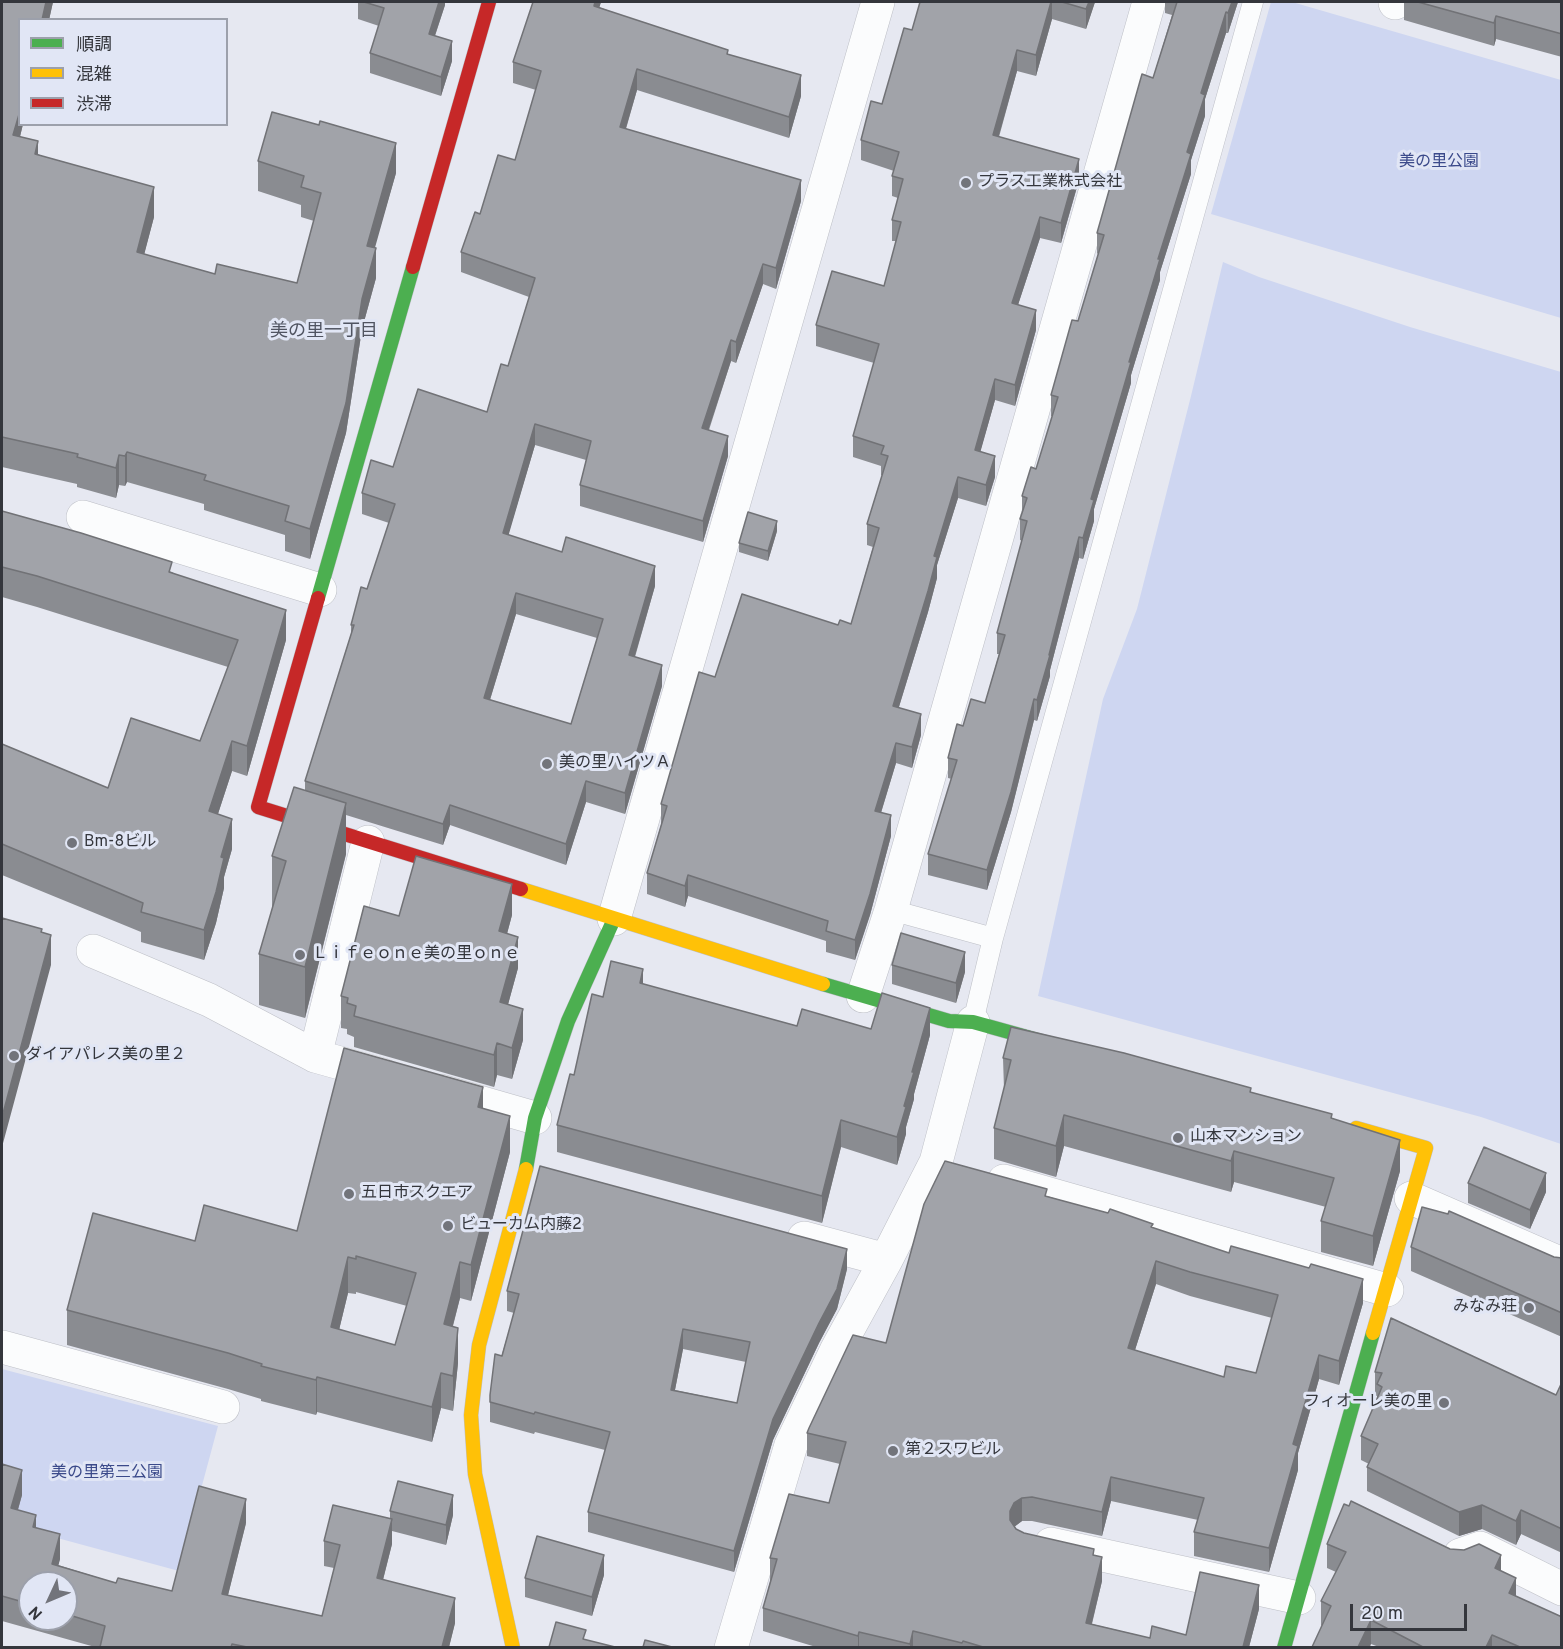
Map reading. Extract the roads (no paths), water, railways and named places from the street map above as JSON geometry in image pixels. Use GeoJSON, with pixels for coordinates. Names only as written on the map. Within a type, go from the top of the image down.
{"type":"FeatureCollection","features":[{"type":"Feature","properties":{"kind":"street"},"geometry":{"type":"LineString","coordinates":[[489,2],[258,807],[863,996],[948,1021],[973,1022],[1064,1047]]}},
{"type":"Feature","properties":{"kind":"street"},"geometry":{"type":"LineString","coordinates":[[513,1647],[475,1474],[471,1415],[479,1345],[527,1163],[535,1118],[568,1022],[614,919],[878,2]]}},
{"type":"Feature","properties":{"kind":"street"},"geometry":{"type":"LineString","coordinates":[[863,996],[891,910],[1149,2]]}},
{"type":"Feature","properties":{"kind":"street"},"geometry":{"type":"LineString","coordinates":[[83,517],[320,590]]}},
{"type":"Feature","properties":{"kind":"street"},"geometry":{"type":"LineString","coordinates":[[315,1056],[368,842]]}},
{"type":"Feature","properties":{"kind":"street"},"geometry":{"type":"LineString","coordinates":[[93,951],[209,1000],[315,1056],[535,1118]]}},
{"type":"Feature","properties":{"kind":"street"},"geometry":{"type":"LineString","coordinates":[[731,1647],[791,1444],[836,1351],[936,1162],[973,1022]]}},
{"type":"Feature","properties":{"kind":"street"},"geometry":{"type":"LineString","coordinates":[[1284,1647],[1299,1598],[1340,1498],[1387,1290],[1426,1148],[1347,1126]]}},
{"type":"Feature","properties":{"kind":"street"},"geometry":{"type":"LineString","coordinates":[[936,1162],[1387,1290]]}},
{"type":"Feature","properties":{"kind":"street"},"geometry":{"type":"LineString","coordinates":[[527,1163],[561,1172]]}},
{"type":"Feature","properties":{"kind":"street"},"geometry":{"type":"LineString","coordinates":[[1411,1198],[1562,1263]]}},
{"type":"Feature","properties":{"kind":"street"},"geometry":{"type":"LineString","coordinates":[[774,1229],[886,1260]]}},
{"type":"Feature","properties":{"kind":"street"},"geometry":{"type":"LineString","coordinates":[[2,1347],[223,1407]]}},
{"type":"Feature","properties":{"kind":"street"},"geometry":{"type":"LineString","coordinates":[[1028,1539],[1299,1598]]}},
{"type":"Feature","properties":{"kind":"street"},"geometry":{"type":"LineString","coordinates":[[1436,1545],[1458,1556],[1480,1548],[1562,1589]]}},
{"type":"Feature","properties":{"kind":"lane"},"geometry":{"type":"LineString","coordinates":[[973,1022],[993,938],[1253,2]]}},
{"type":"Feature","properties":{"kind":"lane"},"geometry":{"type":"LineString","coordinates":[[891,910],[993,938]]}},
{"type":"Feature","properties":{"kind":"place","name":"プラス工業株式会社"},"geometry":{"type":"Point","coordinates":[966,183]}},
{"type":"Feature","properties":{"kind":"place","name":"美の里ハイツＡ"},"geometry":{"type":"Point","coordinates":[547,764]}},
{"type":"Feature","properties":{"kind":"place","name":"Bm-8ビル"},"geometry":{"type":"Point","coordinates":[72,843]}},
{"type":"Feature","properties":{"kind":"place","name":"Ｌｉｆｅｏｎｅ美の里ｏｎｅ"},"geometry":{"type":"Point","coordinates":[300,955]}},
{"type":"Feature","properties":{"kind":"place","name":"ダイアパレス美の里２"},"geometry":{"type":"Point","coordinates":[14,1056]}},
{"type":"Feature","properties":{"kind":"place","name":"山本マンション"},"geometry":{"type":"Point","coordinates":[1178,1138]}},
{"type":"Feature","properties":{"kind":"place","name":"五日市スクエア"},"geometry":{"type":"Point","coordinates":[349,1194]}},
{"type":"Feature","properties":{"kind":"place","name":"ビューカム内藤2"},"geometry":{"type":"Point","coordinates":[448,1226]}},
{"type":"Feature","properties":{"kind":"place","name":"みなみ荘"},"geometry":{"type":"Point","coordinates":[1529,1308]}},
{"type":"Feature","properties":{"kind":"place","name":"フィオーレ美の里"},"geometry":{"type":"Point","coordinates":[1444,1403]}},
{"type":"Feature","properties":{"kind":"place","name":"第２スワビル"},"geometry":{"type":"Point","coordinates":[893,1451]}},
{"type":"Feature","properties":{"kind":"district","name":"美の里一丁目"},"geometry":{"type":"Point","coordinates":[324,332]}},
{"type":"Feature","properties":{"kind":"park label","name":"美の里公園"},"geometry":{"type":"Point","coordinates":[1439,163]}},
{"type":"Feature","properties":{"kind":"park label","name":"美の里第三公園"},"geometry":{"type":"Point","coordinates":[107,1474]}}]}
